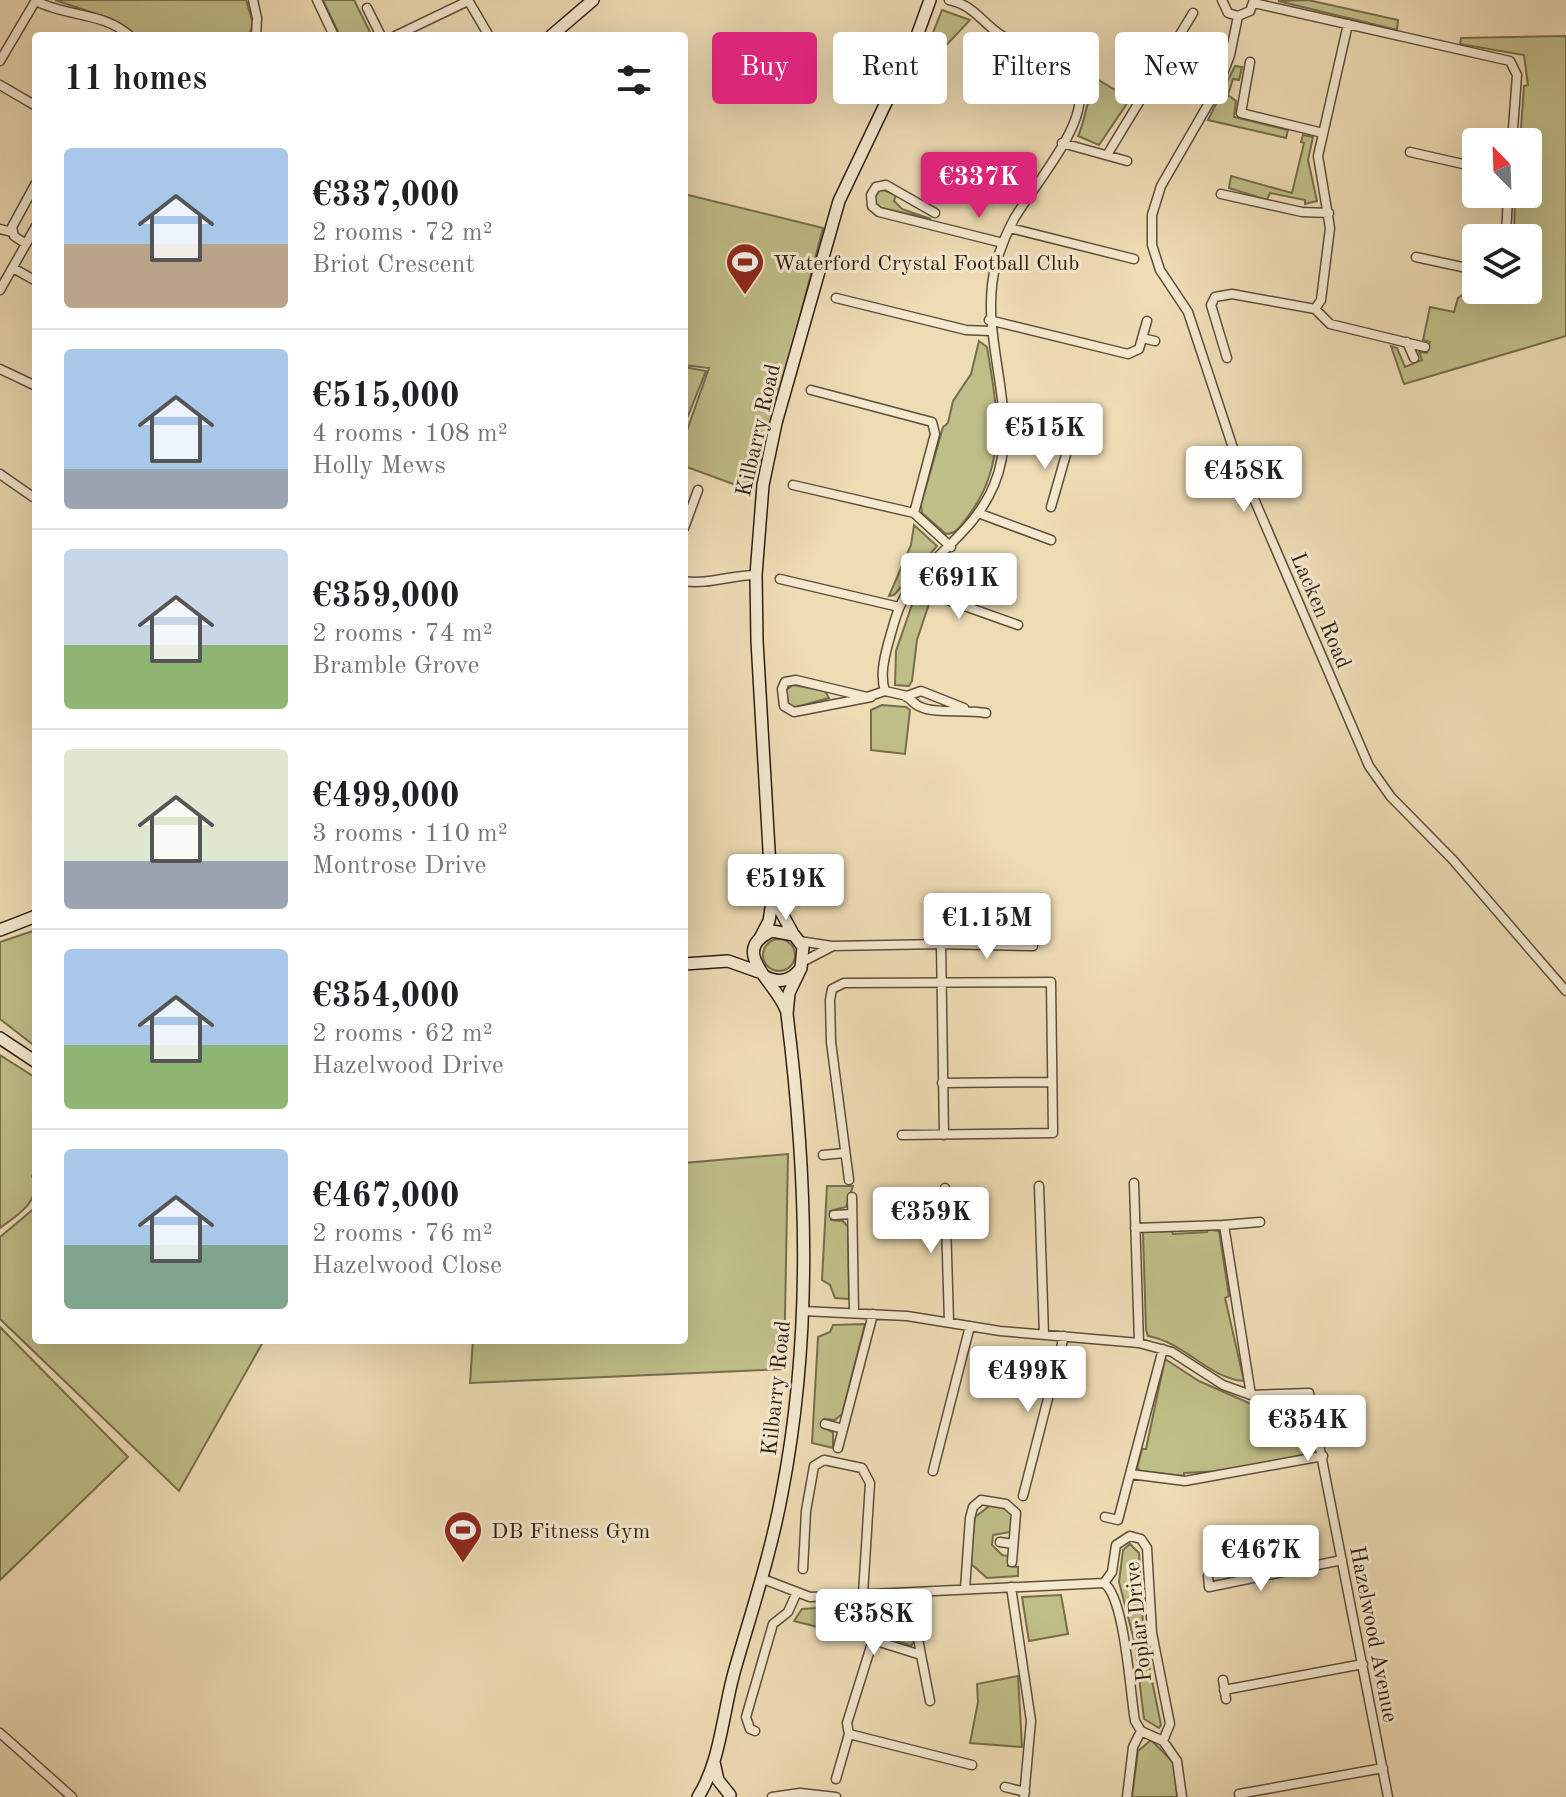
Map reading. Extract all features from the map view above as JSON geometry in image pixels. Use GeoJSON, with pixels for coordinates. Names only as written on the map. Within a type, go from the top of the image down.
{"type":"FeatureCollection","features":[{"type":"Feature","properties":{"kind":"street"},"geometry":{"type":"LineString","coordinates":[[253,0],[256,32]]}},
{"type":"Feature","properties":{"kind":"street"},"geometry":{"type":"LineString","coordinates":[[317,0],[332,32]]}},
{"type":"Feature","properties":{"kind":"street"},"geometry":{"type":"LineString","coordinates":[[403,32],[468,0],[487,32]]}},
{"type":"Feature","properties":{"kind":"street"},"geometry":{"type":"LineString","coordinates":[[556,32],[593,0]]}},
{"type":"Feature","properties":{"kind":"street","name":"Kilbarry Road"},"geometry":{"type":"LineString","coordinates":[[758,942],[769,921],[772,894],[756,575],[760,508],[769,454],[828,235],[848,178],[906,61],[930,0]]}},
{"type":"Feature","properties":{"kind":"street"},"geometry":{"type":"LineString","coordinates":[[885,691],[885,658],[899,607],[911,587],[951,547],[978,513],[998,472],[1004,427],[989,320],[992,283],[1010,228],[1062,143],[1079,105],[1075,83],[1048,61],[994,29],[971,7],[949,0]]}},
{"type":"Feature","properties":{"kind":"street"},"geometry":{"type":"LineString","coordinates":[[1222,0],[1228,13],[1238,16],[1247,14],[1254,2],[1510,61],[1517,75],[1513,128]]}},
{"type":"Feature","properties":{"kind":"street"},"geometry":{"type":"LineString","coordinates":[[0,61],[36,1],[60,12],[110,22],[124,32]]}},
{"type":"Feature","properties":{"kind":"street"},"geometry":{"type":"LineString","coordinates":[[367,8],[379,32]]}},
{"type":"Feature","properties":{"kind":"street"},"geometry":{"type":"LineString","coordinates":[[1107,155],[1193,13]]}},
{"type":"Feature","properties":{"kind":"street","name":"Lacken Road"},"geometry":{"type":"LineString","coordinates":[[1238,16],[1230,55],[1217,89],[1168,172],[1156,201],[1151,226],[1153,254],[1188,312],[1236,457],[1369,766],[1391,797],[1471,881],[1566,991]]}},
{"type":"Feature","properties":{"kind":"street"},"geometry":{"type":"LineString","coordinates":[[1315,309],[1320,302],[1328,257],[1329,213],[1318,161],[1348,24]]}},
{"type":"Feature","properties":{"kind":"street"},"geometry":{"type":"LineString","coordinates":[[1250,62],[1241,113],[1323,133]]}},
{"type":"Feature","properties":{"kind":"street"},"geometry":{"type":"LineString","coordinates":[[0,85],[32,104]]}},
{"type":"Feature","properties":{"kind":"street"},"geometry":{"type":"LineString","coordinates":[[1062,143],[1127,161]]}},
{"type":"Feature","properties":{"kind":"street"},"geometry":{"type":"LineString","coordinates":[[1410,152],[1462,164]]}},
{"type":"Feature","properties":{"kind":"street"},"geometry":{"type":"LineString","coordinates":[[935,213],[886,185],[876,187],[871,195],[872,206],[879,212],[1003,243]]}},
{"type":"Feature","properties":{"kind":"street"},"geometry":{"type":"LineString","coordinates":[[12,232],[32,191]]}},
{"type":"Feature","properties":{"kind":"street"},"geometry":{"type":"LineString","coordinates":[[1221,194],[1302,212],[1329,213]]}},
{"type":"Feature","properties":{"kind":"street"},"geometry":{"type":"LineString","coordinates":[[1010,228],[1134,259]]}},
{"type":"Feature","properties":{"kind":"street"},"geometry":{"type":"LineString","coordinates":[[0,229],[12,232],[26,244]]}},
{"type":"Feature","properties":{"kind":"street"},"geometry":{"type":"LineString","coordinates":[[0,290],[32,233]]}},
{"type":"Feature","properties":{"kind":"street"},"geometry":{"type":"LineString","coordinates":[[1416,257],[1462,267]]}},
{"type":"Feature","properties":{"kind":"street"},"geometry":{"type":"LineString","coordinates":[[13,268],[32,279]]}},
{"type":"Feature","properties":{"kind":"street"},"geometry":{"type":"LineString","coordinates":[[1227,358],[1211,305],[1215,297],[1232,294],[1315,309],[1327,323],[1425,347]]}},
{"type":"Feature","properties":{"kind":"street"},"geometry":{"type":"LineString","coordinates":[[836,298],[966,330],[990,331]]}},
{"type":"Feature","properties":{"kind":"street"},"geometry":{"type":"LineString","coordinates":[[989,320],[1124,354],[1136,352],[1147,321]]}},
{"type":"Feature","properties":{"kind":"street"},"geometry":{"type":"LineString","coordinates":[[1142,338],[1155,341]]}},
{"type":"Feature","properties":{"kind":"street"},"geometry":{"type":"LineString","coordinates":[[1407,342],[1414,358]]}},
{"type":"Feature","properties":{"kind":"street"},"geometry":{"type":"LineString","coordinates":[[0,369],[32,384]]}},
{"type":"Feature","properties":{"kind":"street"},"geometry":{"type":"LineString","coordinates":[[811,390],[932,422],[935,434],[914,513]]}},
{"type":"Feature","properties":{"kind":"street"},"geometry":{"type":"LineString","coordinates":[[1004,427],[1086,449]]}},
{"type":"Feature","properties":{"kind":"street"},"geometry":{"type":"LineString","coordinates":[[1051,507],[1069,444]]}},
{"type":"Feature","properties":{"kind":"street"},"geometry":{"type":"LineString","coordinates":[[0,474],[32,496]]}},
{"type":"Feature","properties":{"kind":"street"},"geometry":{"type":"LineString","coordinates":[[793,485],[914,513],[951,547]]}},
{"type":"Feature","properties":{"kind":"street"},"geometry":{"type":"LineString","coordinates":[[688,517],[698,490]]}},
{"type":"Feature","properties":{"kind":"street"},"geometry":{"type":"LineString","coordinates":[[978,513],[1051,540]]}},
{"type":"Feature","properties":{"kind":"street"},"geometry":{"type":"LineString","coordinates":[[688,581],[701,583],[730,575],[756,575]]}},
{"type":"Feature","properties":{"kind":"street"},"geometry":{"type":"LineString","coordinates":[[780,579],[899,607]]}},
{"type":"Feature","properties":{"kind":"street"},"geometry":{"type":"LineString","coordinates":[[911,587],[1018,625]]}},
{"type":"Feature","properties":{"kind":"street"},"geometry":{"type":"LineString","coordinates":[[871,697],[796,680],[785,682],[782,689],[784,706],[794,712],[871,697],[885,691],[905,696],[922,708],[949,711],[964,708]]}},
{"type":"Feature","properties":{"kind":"street"},"geometry":{"type":"LineString","coordinates":[[905,696],[921,691],[986,713]]}},
{"type":"Feature","properties":{"kind":"street","name":"Kilbarry Road"},"geometry":{"type":"LineString","coordinates":[[772,894],[781,917],[797,938]]}},
{"type":"Feature","properties":{"kind":"street"},"geometry":{"type":"LineString","coordinates":[[0,930],[32,918]]}},
{"type":"Feature","properties":{"kind":"street"},"geometry":{"type":"LineString","coordinates":[[720,961],[780,930],[797,938],[832,946],[1033,946]]}},
{"type":"Feature","properties":{"kind":"street"},"geometry":{"type":"LineString","coordinates":[[797,938],[802,965]]}},
{"type":"Feature","properties":{"kind":"street"},"geometry":{"type":"LineString","coordinates":[[758,942],[753,959],[762,974]]}},
{"type":"Feature","properties":{"kind":"street"},"geometry":{"type":"LineString","coordinates":[[941,944],[944,1135]]}},
{"type":"Feature","properties":{"kind":"street"},"geometry":{"type":"LineString","coordinates":[[688,964],[738,962],[780,981],[832,946]]}},
{"type":"Feature","properties":{"kind":"street","name":"Kilbarry Road"},"geometry":{"type":"LineString","coordinates":[[699,1797],[714,1757],[726,1701],[763,1579],[791,1443],[803,1311],[804,1184],[787,1014],[789,993],[802,965]]}},
{"type":"Feature","properties":{"kind":"street","name":"Kilbarry Road"},"geometry":{"type":"LineString","coordinates":[[762,974],[780,995],[787,1014]]}},
{"type":"Feature","properties":{"kind":"street"},"geometry":{"type":"LineString","coordinates":[[849,1180],[831,1042],[830,994],[834,987],[844,983],[1051,982],[1053,1133],[902,1135]]}},
{"type":"Feature","properties":{"kind":"street"},"geometry":{"type":"LineString","coordinates":[[0,1038],[32,1059]]}},
{"type":"Feature","properties":{"kind":"street"},"geometry":{"type":"LineString","coordinates":[[942,1083],[1052,1082]]}},
{"type":"Feature","properties":{"kind":"street"},"geometry":{"type":"LineString","coordinates":[[823,1155],[845,1153]]}},
{"type":"Feature","properties":{"kind":"street"},"geometry":{"type":"LineString","coordinates":[[1134,1183],[1139,1343]]}},
{"type":"Feature","properties":{"kind":"street"},"geometry":{"type":"LineString","coordinates":[[1039,1186],[1044,1335]]}},
{"type":"Feature","properties":{"kind":"street"},"geometry":{"type":"LineString","coordinates":[[945,1188],[949,1322]]}},
{"type":"Feature","properties":{"kind":"street"},"geometry":{"type":"LineString","coordinates":[[852,1197],[854,1313]]}},
{"type":"Feature","properties":{"kind":"street"},"geometry":{"type":"LineString","coordinates":[[834,1215],[852,1214]]}},
{"type":"Feature","properties":{"kind":"street"},"geometry":{"type":"LineString","coordinates":[[1135,1228],[1260,1222]]}},
{"type":"Feature","properties":{"kind":"street"},"geometry":{"type":"LineString","coordinates":[[803,1311],[873,1314],[1139,1343],[1163,1349],[1223,1385],[1251,1395],[1224,1225]]}},
{"type":"Feature","properties":{"kind":"street"},"geometry":{"type":"LineString","coordinates":[[838,1448],[873,1314]]}},
{"type":"Feature","properties":{"kind":"street"},"geometry":{"type":"LineString","coordinates":[[933,1471],[970,1326]]}},
{"type":"Feature","properties":{"kind":"street"},"geometry":{"type":"LineString","coordinates":[[1023,1496],[1064,1336]]}},
{"type":"Feature","properties":{"kind":"street"},"geometry":{"type":"LineString","coordinates":[[1118,1520],[1163,1349]]}},
{"type":"Feature","properties":{"kind":"street","name":"Hazelwood Avenue"},"geometry":{"type":"LineString","coordinates":[[1251,1395],[1309,1393],[1388,1797]]}},
{"type":"Feature","properties":{"kind":"street"},"geometry":{"type":"LineString","coordinates":[[825,1424],[843,1429]]}},
{"type":"Feature","properties":{"kind":"street"},"geometry":{"type":"LineString","coordinates":[[1130,1474],[1185,1481],[1323,1456]]}},
{"type":"Feature","properties":{"kind":"street"},"geometry":{"type":"LineString","coordinates":[[803,1569],[806,1511],[814,1466],[824,1460],[862,1468],[870,1483],[863,1594]]}},
{"type":"Feature","properties":{"kind":"street"},"geometry":{"type":"LineString","coordinates":[[965,1589],[967,1539],[975,1504],[987,1499],[1012,1508],[1017,1520],[1012,1562]]}},
{"type":"Feature","properties":{"kind":"street"},"geometry":{"type":"LineString","coordinates":[[1105,1517],[1130,1523]]}},
{"type":"Feature","properties":{"kind":"street","name":"Poplar Drive"},"geometry":{"type":"LineString","coordinates":[[1141,1731],[1135,1721],[1117,1610],[1111,1588],[1104,1583],[1112,1572],[1117,1543],[1130,1536],[1141,1539],[1147,1550],[1152,1633],[1170,1721],[1163,1741],[1177,1761],[1182,1797]]}},
{"type":"Feature","properties":{"kind":"street"},"geometry":{"type":"LineString","coordinates":[[1000,1542],[1013,1544]]}},
{"type":"Feature","properties":{"kind":"street"},"geometry":{"type":"LineString","coordinates":[[1208,1576],[1210,1591],[1342,1560]]}},
{"type":"Feature","properties":{"kind":"street"},"geometry":{"type":"LineString","coordinates":[[763,1579],[810,1597],[1104,1583]]}},
{"type":"Feature","properties":{"kind":"street"},"geometry":{"type":"LineString","coordinates":[[1005,1787],[1024,1794],[1031,1721],[1011,1587]]}},
{"type":"Feature","properties":{"kind":"street"},"geometry":{"type":"LineString","coordinates":[[755,1731],[750,1729],[746,1717],[773,1624],[788,1612],[797,1592]]}},
{"type":"Feature","properties":{"kind":"street"},"geometry":{"type":"LineString","coordinates":[[836,1779],[849,1734],[847,1723],[877,1622],[875,1594]]}},
{"type":"Feature","properties":{"kind":"street"},"geometry":{"type":"LineString","coordinates":[[915,1621],[930,1701]]}},
{"type":"Feature","properties":{"kind":"street"},"geometry":{"type":"LineString","coordinates":[[873,1640],[921,1655]]}},
{"type":"Feature","properties":{"kind":"street"},"geometry":{"type":"LineString","coordinates":[[1224,1690],[1363,1664]]}},
{"type":"Feature","properties":{"kind":"street"},"geometry":{"type":"LineString","coordinates":[[1127,1797],[1133,1747],[1141,1731],[1163,1741]]}},
{"type":"Feature","properties":{"kind":"street"},"geometry":{"type":"LineString","coordinates":[[0,1733],[72,1797]]}},
{"type":"Feature","properties":{"kind":"street"},"geometry":{"type":"LineString","coordinates":[[849,1734],[972,1765]]}},
{"type":"Feature","properties":{"kind":"street"},"geometry":{"type":"LineString","coordinates":[[714,1757],[718,1780],[732,1796]]}},
{"type":"Feature","properties":{"kind":"street"},"geometry":{"type":"LineString","coordinates":[[1238,1782],[1240,1795],[1383,1768]]}},
{"type":"Feature","properties":{"kind":"street"},"geometry":{"type":"LineString","coordinates":[[699,1797],[718,1790],[732,1796]]}},
{"type":"Feature","properties":{"kind":"street"},"geometry":{"type":"LineString","coordinates":[[772,1797],[800,1793],[836,1797]]}},
{"type":"Feature","properties":{"kind":"shaded area"},"geometry":{"type":"Polygon","coordinates":[[[55,0],[246,0],[253,23],[250,32],[130,32],[108,18],[55,0]]]}},
{"type":"Feature","properties":{"kind":"shaded area"},"geometry":{"type":"Polygon","coordinates":[[[323,0],[354,0],[370,32],[338,32],[323,0]]]}},
{"type":"Feature","properties":{"kind":"shaded area"},"geometry":{"type":"Polygon","coordinates":[[[1308,0],[1398,20],[1397,30],[1278,1],[1308,0]]]}},
{"type":"Feature","properties":{"kind":"shaded area"},"geometry":{"type":"Polygon","coordinates":[[[942,10],[970,20],[947,44],[947,32],[933,32],[942,10]]]}},
{"type":"Feature","properties":{"kind":"shaded area"},"geometry":{"type":"Polygon","coordinates":[[[1566,36],[1566,336],[1404,384],[1391,346],[1397,348],[1405,367],[1422,360],[1419,352],[1427,353],[1430,342],[1423,340],[1430,307],[1454,312],[1462,295],[1462,304],[1542,304],[1542,224],[1514,224],[1515,208],[1542,208],[1542,128],[1521,128],[1524,86],[1528,85],[1524,55],[1460,44],[1461,38],[1566,36]]]}},
{"type":"Feature","properties":{"kind":"shaded area"},"geometry":{"type":"Polygon","coordinates":[[[1235,66],[1242,67],[1239,80],[1233,79],[1228,95],[1228,80],[1235,66]]]}},
{"type":"Feature","properties":{"kind":"shaded area"},"geometry":{"type":"Polygon","coordinates":[[[1099,80],[1115,90],[1115,104],[1127,104],[1099,145],[1078,136],[1088,104],[1099,104],[1099,80]]]}},
{"type":"Feature","properties":{"kind":"shaded area"},"geometry":{"type":"Polygon","coordinates":[[[1228,95],[1236,101],[1234,117],[1288,130],[1286,138],[1208,120],[1216,104],[1228,104],[1228,95]]]}},
{"type":"Feature","properties":{"kind":"shaded area"},"geometry":{"type":"Polygon","coordinates":[[[1303,135],[1313,137],[1308,160],[1317,201],[1305,204],[1305,200],[1270,193],[1267,200],[1229,188],[1231,176],[1292,193],[1304,143],[1301,142],[1303,135]]]}},
{"type":"Feature","properties":{"kind":"shaded area"},"geometry":{"type":"Polygon","coordinates":[[[881,189],[896,195],[894,201],[902,209],[931,219],[878,207],[874,198],[881,189]]]}},
{"type":"Feature","properties":{"kind":"shaded area","name":"Waterford Crystal Football Club"},"geometry":{"type":"Polygon","coordinates":[[[688,195],[823,228],[761,466],[744,488],[688,467],[688,428],[709,368],[688,365],[688,195]]]}},
{"type":"Feature","properties":{"kind":"shaded area"},"geometry":{"type":"Polygon","coordinates":[[[979,341],[987,347],[994,391],[994,455],[990,475],[969,515],[959,528],[946,534],[922,513],[921,505],[943,427],[948,423],[953,401],[971,374],[979,341]]]}},
{"type":"Feature","properties":{"kind":"shaded area"},"geometry":{"type":"Polygon","coordinates":[[[688,368],[706,371],[688,416],[688,368]]]}},
{"type":"Feature","properties":{"kind":"shaded area"},"geometry":{"type":"Polygon","coordinates":[[[914,525],[937,546],[894,595],[889,596],[911,545],[914,525]]]}},
{"type":"Feature","properties":{"kind":"shaded area"},"geometry":{"type":"Polygon","coordinates":[[[914,599],[929,604],[917,640],[912,681],[909,686],[895,685],[896,651],[914,599]]]}},
{"type":"Feature","properties":{"kind":"shaded area"},"geometry":{"type":"Polygon","coordinates":[[[793,685],[825,691],[829,698],[792,708],[786,701],[786,690],[793,685]]]}},
{"type":"Feature","properties":{"kind":"shaded area"},"geometry":{"type":"Polygon","coordinates":[[[882,705],[910,710],[905,754],[871,750],[871,710],[882,705]]]}},
{"type":"Feature","properties":{"kind":"shaded area"},"geometry":{"type":"Polygon","coordinates":[[[32,931],[32,1044],[0,1019],[0,942],[32,931]]]}},
{"type":"Feature","properties":{"kind":"shaded area"},"geometry":{"type":"Polygon","coordinates":[[[779,939],[790,944],[795,955],[790,966],[779,971],[768,966],[763,955],[768,944],[779,939]]]}},
{"type":"Feature","properties":{"kind":"shaded area"},"geometry":{"type":"Polygon","coordinates":[[[0,1055],[32,1075],[32,1198],[20,1213],[0,1228],[0,1055]]]}},
{"type":"Feature","properties":{"kind":"shaded area"},"geometry":{"type":"Polygon","coordinates":[[[788,1154],[784,1369],[470,1383],[473,1344],[688,1344],[688,1163],[788,1154]]]}},
{"type":"Feature","properties":{"kind":"shaded area"},"geometry":{"type":"Polygon","coordinates":[[[827,1186],[853,1186],[846,1207],[830,1211],[831,1220],[843,1221],[848,1227],[849,1299],[835,1298],[830,1285],[822,1280],[827,1186]]]}},
{"type":"Feature","properties":{"kind":"shaded area"},"geometry":{"type":"Polygon","coordinates":[[[32,1210],[32,1344],[262,1344],[179,1491],[0,1319],[0,1237],[32,1210]]]}},
{"type":"Feature","properties":{"kind":"shaded area"},"geometry":{"type":"Polygon","coordinates":[[[1207,1229],[1219,1231],[1229,1296],[1225,1298],[1244,1381],[1219,1374],[1174,1346],[1148,1336],[1146,1330],[1143,1232],[1172,1231],[1173,1234],[1207,1232],[1207,1229]]]}},
{"type":"Feature","properties":{"kind":"shaded area"},"geometry":{"type":"Polygon","coordinates":[[[865,1324],[842,1414],[835,1420],[824,1419],[822,1427],[833,1432],[833,1448],[812,1443],[818,1337],[830,1332],[833,1325],[865,1324]]]}},
{"type":"Feature","properties":{"kind":"shaded area"},"geometry":{"type":"Polygon","coordinates":[[[0,1327],[128,1457],[0,1580],[0,1327]]]}},
{"type":"Feature","properties":{"kind":"shaded area"},"geometry":{"type":"Polygon","coordinates":[[[1165,1359],[1199,1381],[1251,1404],[1302,1403],[1314,1453],[1222,1471],[1184,1473],[1184,1476],[1140,1471],[1137,1468],[1142,1449],[1146,1449],[1165,1359]]]}},
{"type":"Feature","properties":{"kind":"shaded area"},"geometry":{"type":"Polygon","coordinates":[[[992,1504],[1008,1510],[1012,1516],[1010,1532],[993,1535],[992,1545],[1002,1555],[1008,1556],[1008,1566],[1018,1567],[1018,1576],[987,1578],[970,1563],[975,1517],[992,1504]]]}},
{"type":"Feature","properties":{"kind":"shaded area"},"geometry":{"type":"Polygon","coordinates":[[[1130,1544],[1139,1553],[1144,1641],[1161,1725],[1159,1728],[1144,1719],[1135,1644],[1119,1582],[1123,1550],[1130,1544]]]}},
{"type":"Feature","properties":{"kind":"shaded area"},"geometry":{"type":"Polygon","coordinates":[[[1061,1595],[1068,1634],[1029,1641],[1022,1597],[1061,1595]]]}},
{"type":"Feature","properties":{"kind":"shaded area"},"geometry":{"type":"Polygon","coordinates":[[[909,1603],[914,1641],[911,1646],[882,1636],[886,1604],[909,1603]]]}},
{"type":"Feature","properties":{"kind":"shaded area"},"geometry":{"type":"Polygon","coordinates":[[[865,1605],[869,1616],[866,1639],[794,1621],[802,1609],[865,1605]]]}},
{"type":"Feature","properties":{"kind":"shaded area"},"geometry":{"type":"Polygon","coordinates":[[[1018,1676],[1022,1747],[970,1743],[978,1702],[977,1684],[1018,1676]]]}},
{"type":"Feature","properties":{"kind":"shaded area"},"geometry":{"type":"Polygon","coordinates":[[[1151,1740],[1174,1763],[1177,1797],[1132,1797],[1138,1751],[1151,1740]]]}},
{"type":"Feature","properties":{"kind":"place","name":"Waterford Crystal Football Club"},"geometry":{"type":"Point","coordinates":[745,296]}},
{"type":"Feature","properties":{"kind":"place","name":"DB Fitness Gym"},"geometry":{"type":"Point","coordinates":[463,1564]}}]}
